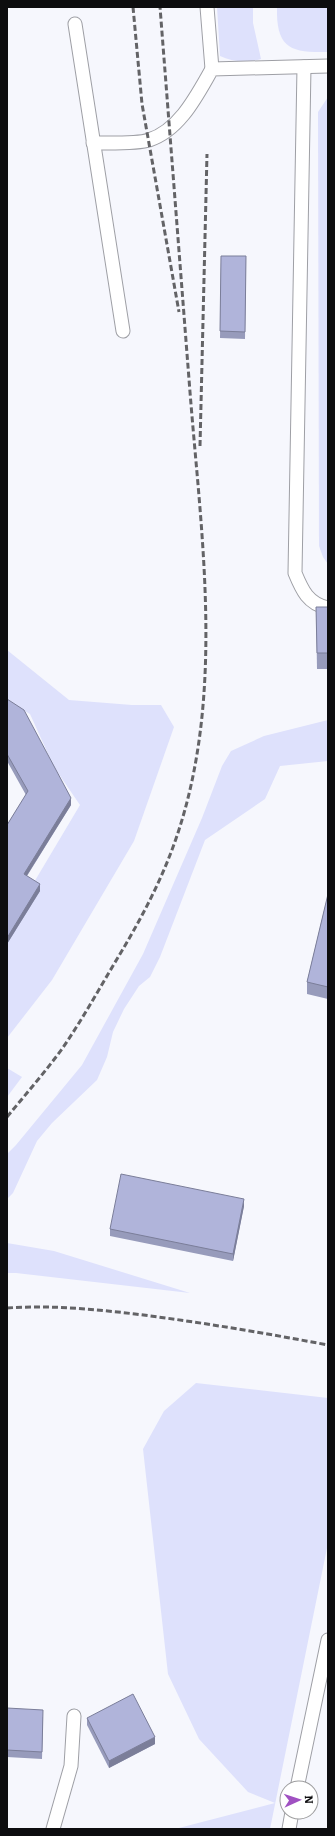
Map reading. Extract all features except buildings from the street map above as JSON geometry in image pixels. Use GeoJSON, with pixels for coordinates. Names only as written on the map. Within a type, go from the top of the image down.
{"type":"FeatureCollection","features":[{"type":"Feature","properties":{"kind":"lane"},"geometry":{"type":"LineString","coordinates":[[93,143],[149,141],[179,119],[193,102],[212,69],[207,7]]}},
{"type":"Feature","properties":{"kind":"lane"},"geometry":{"type":"LineString","coordinates":[[74,24],[123,331]]}},
{"type":"Feature","properties":{"kind":"lane"},"geometry":{"type":"LineString","coordinates":[[212,69],[328,66]]}},
{"type":"Feature","properties":{"kind":"lane"},"geometry":{"type":"LineString","coordinates":[[304,67],[295,573],[307,597],[318,606],[328,608]]}},
{"type":"Feature","properties":{"kind":"lane"},"geometry":{"type":"LineString","coordinates":[[299,1780],[328,1640]]}},
{"type":"Feature","properties":{"kind":"lane"},"geometry":{"type":"LineString","coordinates":[[53,1829],[71,1766],[74,1716]]}},
{"type":"Feature","properties":{"kind":"shaded area"},"geometry":{"type":"Polygon","coordinates":[[[217,7],[253,7],[253,23],[261,59],[240,61],[230,60],[220,56],[217,7]]]}},
{"type":"Feature","properties":{"kind":"shaded area"},"geometry":{"type":"Polygon","coordinates":[[[277,7],[328,7],[328,52],[304,51],[295,49],[288,45],[283,40],[279,31],[277,7]]]}},
{"type":"Feature","properties":{"kind":"shaded area"},"geometry":{"type":"Polygon","coordinates":[[[328,97],[328,564],[323,557],[319,546],[318,112],[328,97]]]}},
{"type":"Feature","properties":{"kind":"shaded area"},"geometry":{"type":"Polygon","coordinates":[[[7,650],[69,700],[132,705],[161,705],[174,727],[134,841],[52,980],[7,1038],[7,933],[30,889],[80,805],[54,767],[30,714],[7,701],[7,650]]]}},
{"type":"Feature","properties":{"kind":"shaded area"},"geometry":{"type":"Polygon","coordinates":[[[328,720],[328,761],[280,766],[265,799],[205,840],[160,957],[150,977],[139,986],[124,1009],[113,1032],[107,1057],[97,1080],[52,1123],[37,1141],[13,1193],[7,1199],[7,1154],[82,1065],[143,954],[202,818],[222,766],[231,751],[264,736],[328,720]]]}},
{"type":"Feature","properties":{"kind":"shaded area"},"geometry":{"type":"Polygon","coordinates":[[[7,1068],[22,1077],[7,1097],[7,1068]]]}},
{"type":"Feature","properties":{"kind":"shaded area"},"geometry":{"type":"Polygon","coordinates":[[[7,1243],[54,1251],[190,1293],[7,1273],[7,1243]]]}},
{"type":"Feature","properties":{"kind":"shaded area"},"geometry":{"type":"Polygon","coordinates":[[[196,1383],[328,1398],[328,1543],[270,1829],[175,1829],[275,1803],[248,1792],[199,1739],[168,1674],[143,1449],[164,1411],[196,1383]]]}},
{"type":"Feature","properties":{"kind":"railway"},"geometry":{"type":"LineString","coordinates":[[133,7],[142,104],[179,312]]}},
{"type":"Feature","properties":{"kind":"railway"},"geometry":{"type":"LineString","coordinates":[[7,1117],[62,1049],[146,908],[170,855],[188,799],[199,742],[205,684],[206,625],[204,567],[160,7]]}},
{"type":"Feature","properties":{"kind":"railway"},"geometry":{"type":"LineString","coordinates":[[200,446],[207,154]]}},
{"type":"Feature","properties":{"kind":"railway"},"geometry":{"type":"LineString","coordinates":[[7,1308],[71,1308],[135,1314],[232,1328],[328,1345]]}}]}
